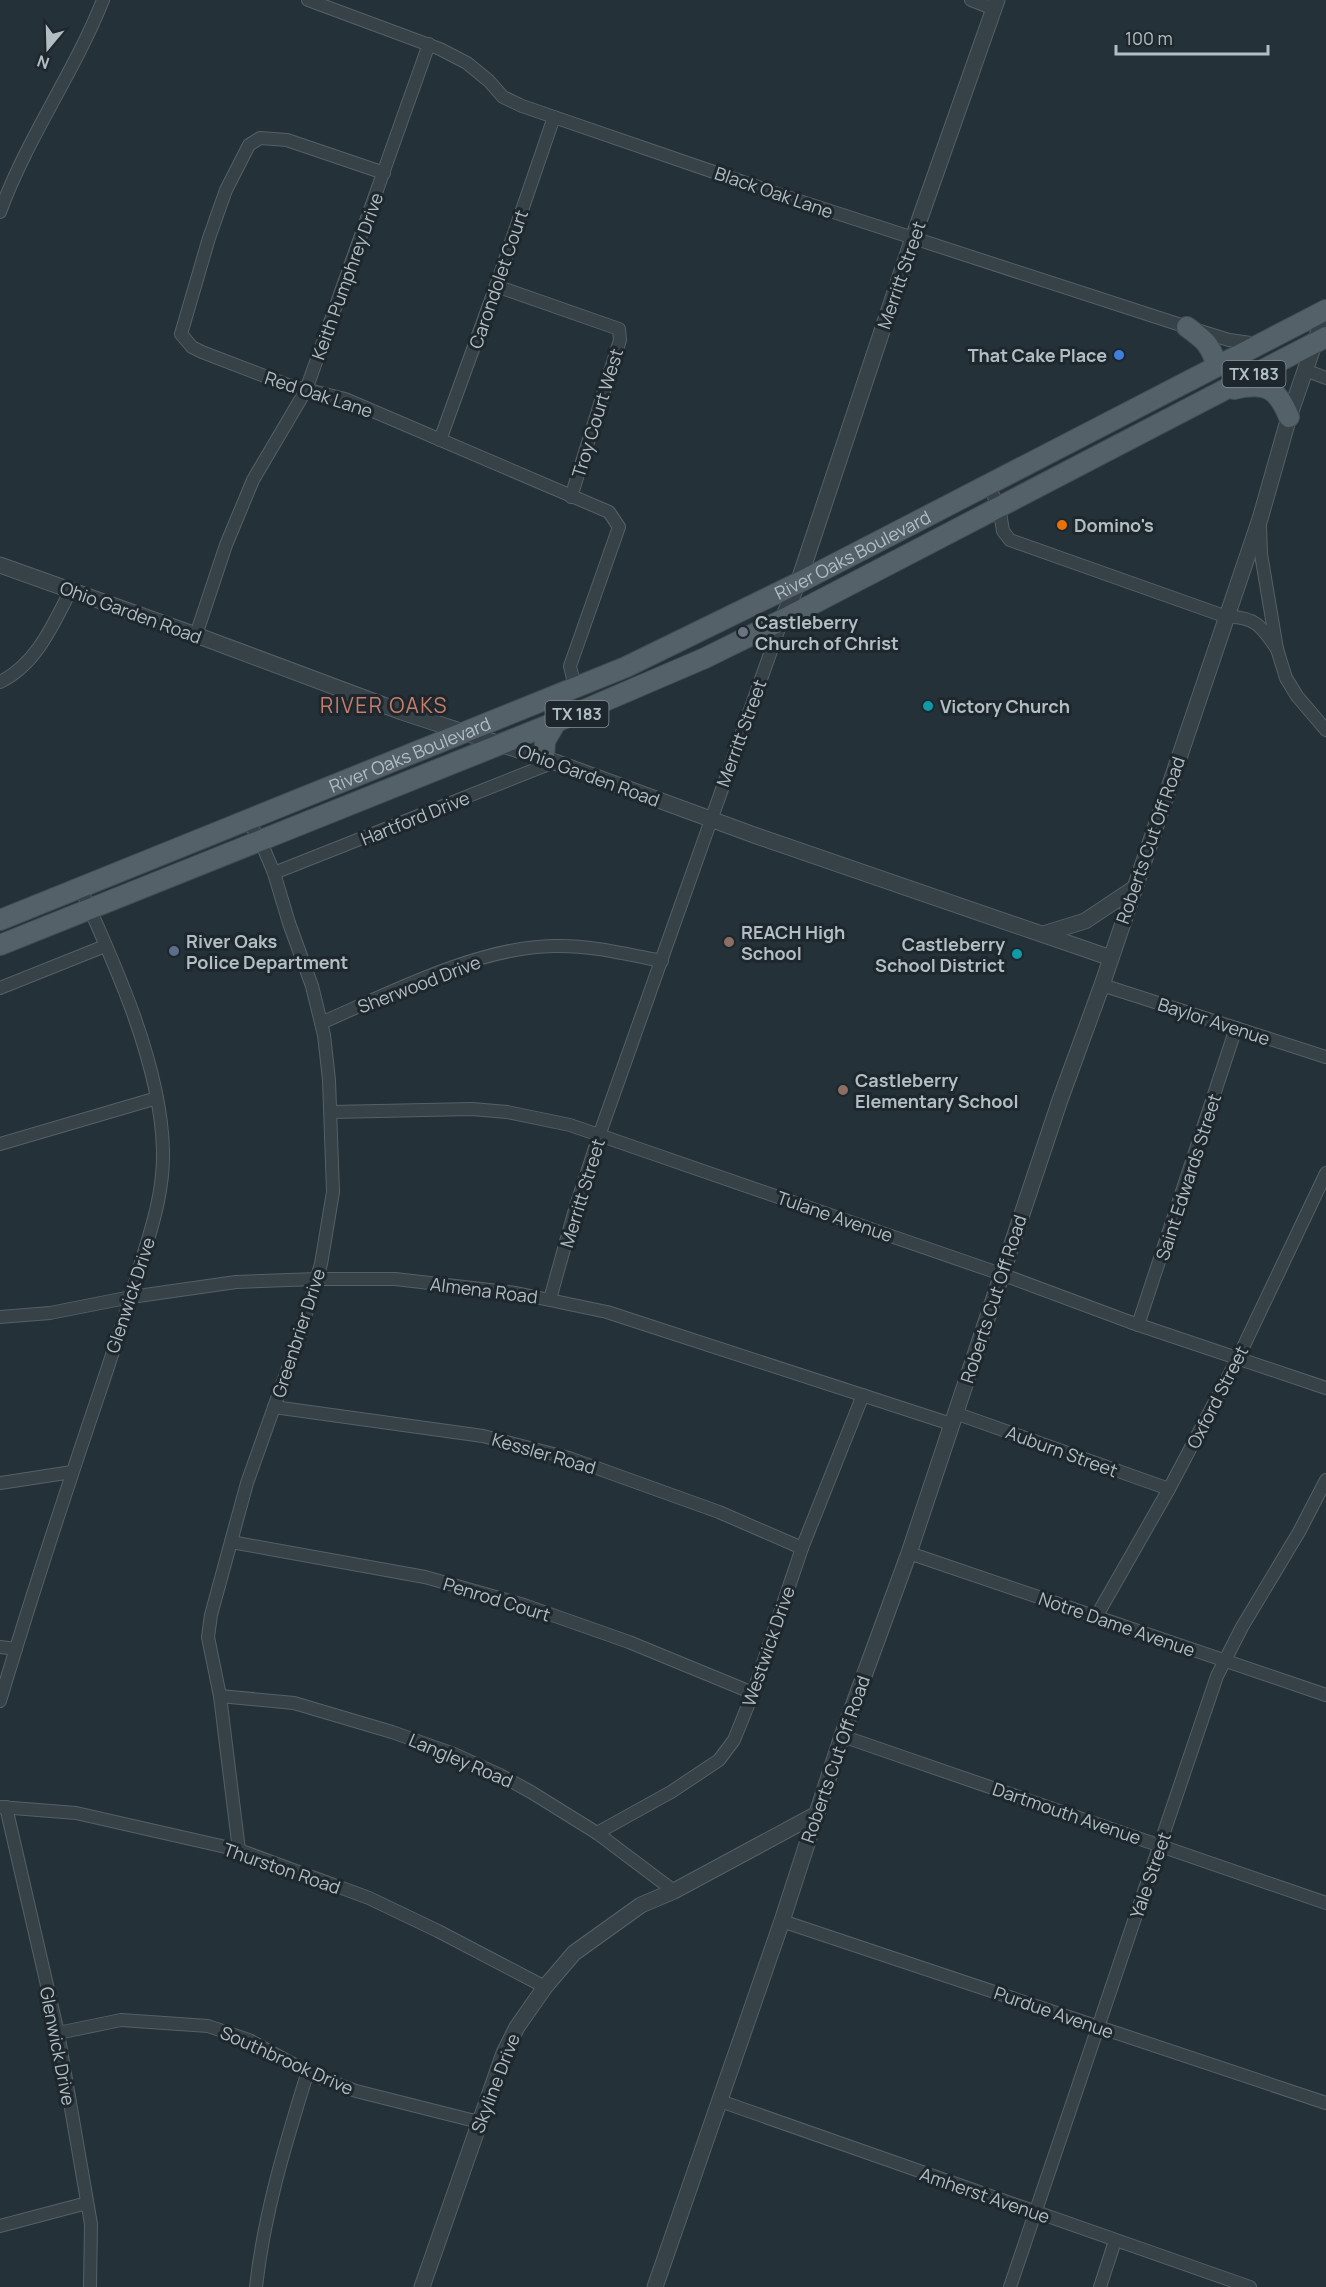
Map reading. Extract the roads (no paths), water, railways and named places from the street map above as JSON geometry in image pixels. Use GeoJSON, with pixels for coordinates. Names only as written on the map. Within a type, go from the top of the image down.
{"type":"FeatureCollection","features":[{"type":"Feature","properties":{"kind":"main road","name":"River Oaks Boulevard"},"geometry":{"type":"LineString","coordinates":[[0,920],[580,686],[692,636],[1326,310]]}},
{"type":"Feature","properties":{"kind":"main road"},"geometry":{"type":"LineString","coordinates":[[1187,327],[1213,350],[1217,366]]}},
{"type":"Feature","properties":{"kind":"main road","name":"River Oaks Boulevard"},"geometry":{"type":"LineString","coordinates":[[0,945],[373,797],[705,658],[1320,340]]}},
{"type":"Feature","properties":{"kind":"main road"},"geometry":{"type":"LineString","coordinates":[[1219,392],[1248,386],[1264,387],[1275,392],[1282,400],[1289,417]]}},
{"type":"Feature","properties":{"kind":"main road"},"geometry":{"type":"LineString","coordinates":[[1166,393],[1177,415]]}},
{"type":"Feature","properties":{"kind":"main road"},"geometry":{"type":"LineString","coordinates":[[523,735],[523,723],[526,718],[582,694],[580,686]]}},
{"type":"Feature","properties":{"kind":"main road"},"geometry":{"type":"LineString","coordinates":[[550,760],[545,741],[556,722]]}},
{"type":"Feature","properties":{"kind":"main road"},"geometry":{"type":"LineString","coordinates":[[373,797],[376,786],[438,762],[444,757],[444,750],[434,744]]}},
{"type":"Feature","properties":{"kind":"street"},"geometry":{"type":"LineString","coordinates":[[0,212],[12,180],[72,68],[103,0]]}},
{"type":"Feature","properties":{"kind":"street","name":"Black Oak Lane"},"geometry":{"type":"LineString","coordinates":[[308,0],[429,44],[467,63],[489,81],[503,97],[522,106],[772,192],[1187,327],[1230,340],[1258,344]]}},
{"type":"Feature","properties":{"kind":"street"},"geometry":{"type":"LineString","coordinates":[[971,0],[996,4]]}},
{"type":"Feature","properties":{"kind":"street","name":"Merritt Street"},"geometry":{"type":"LineString","coordinates":[[550,1299],[576,1206],[600,1133],[710,819],[782,620],[798,583],[913,238],[996,4]]}},
{"type":"Feature","properties":{"kind":"street","name":"Keith Pumphrey Drive"},"geometry":{"type":"LineString","coordinates":[[196,635],[226,545],[253,480],[306,390],[429,44]]}},
{"type":"Feature","properties":{"kind":"street","name":"Carondolet Court"},"geometry":{"type":"LineString","coordinates":[[440,440],[554,117]]}},
{"type":"Feature","properties":{"kind":"street","name":"Red Oak Lane"},"geometry":{"type":"LineString","coordinates":[[384,173],[288,140],[260,138],[249,145],[226,190],[209,237],[181,334],[192,347],[202,352],[288,386],[345,399],[609,512],[619,527],[570,666],[580,686]]}},
{"type":"Feature","properties":{"kind":"street","name":"Troy Court West"},"geometry":{"type":"LineString","coordinates":[[496,286],[619,329],[620,340],[571,497]]}},
{"type":"Feature","properties":{"kind":"street","name":"Roberts Cut Off Road"},"geometry":{"type":"LineString","coordinates":[[658,2286],[782,1920],[815,1815],[909,1553],[1060,1100],[1102,985],[1227,617],[1260,519],[1289,417],[1305,370],[1320,340],[1326,310]]}},
{"type":"Feature","properties":{"kind":"street"},"geometry":{"type":"LineString","coordinates":[[1305,370],[1326,378]]}},
{"type":"Feature","properties":{"kind":"street"},"geometry":{"type":"LineString","coordinates":[[987,484],[999,506],[1003,531],[1010,540],[1227,617],[1243,617],[1261,627],[1277,649]]}},
{"type":"Feature","properties":{"kind":"street"},"geometry":{"type":"LineString","coordinates":[[1260,519],[1261,554],[1277,649],[1286,678],[1297,696],[1326,730]]}},
{"type":"Feature","properties":{"kind":"street","name":"Ohio Garden Road"},"geometry":{"type":"LineString","coordinates":[[0,565],[402,712],[550,760],[710,819],[1111,958]]}},
{"type":"Feature","properties":{"kind":"street"},"geometry":{"type":"LineString","coordinates":[[0,682],[19,669],[41,645],[71,590]]}},
{"type":"Feature","properties":{"kind":"street","name":"Hartford Drive"},"geometry":{"type":"LineString","coordinates":[[274,873],[550,760]]}},
{"type":"Feature","properties":{"kind":"street","name":"Greenbrier Drive"},"geometry":{"type":"LineString","coordinates":[[239,1850],[220,1696],[208,1637],[211,1615],[247,1483],[316,1279],[329,1225],[333,1192],[329,1080],[321,1023],[312,986],[274,873],[248,819]]}},
{"type":"Feature","properties":{"kind":"street","name":"Glenwick Drive"},"geometry":{"type":"LineString","coordinates":[[0,1701],[72,1472],[131,1297],[155,1217],[163,1178],[163,1148],[157,1098],[146,1056],[127,995],[80,887]]}},
{"type":"Feature","properties":{"kind":"street"},"geometry":{"type":"LineString","coordinates":[[1043,934],[1085,921],[1133,889]]}},
{"type":"Feature","properties":{"kind":"street","name":"Sherwood Drive"},"geometry":{"type":"LineString","coordinates":[[321,1023],[436,973],[508,951],[554,945],[603,949],[662,961]]}},
{"type":"Feature","properties":{"kind":"street"},"geometry":{"type":"LineString","coordinates":[[0,988],[105,946]]}},
{"type":"Feature","properties":{"kind":"street","name":"Baylor Avenue"},"geometry":{"type":"LineString","coordinates":[[1102,985],[1326,1057]]}},
{"type":"Feature","properties":{"kind":"street","name":"Saint Edwards Street"},"geometry":{"type":"LineString","coordinates":[[1138,1325],[1236,1028]]}},
{"type":"Feature","properties":{"kind":"street"},"geometry":{"type":"LineString","coordinates":[[0,1144],[157,1098]]}},
{"type":"Feature","properties":{"kind":"street","name":"Tulane Avenue"},"geometry":{"type":"LineString","coordinates":[[331,1112],[472,1109],[507,1112],[600,1133],[1001,1274],[1138,1325],[1326,1388]]}},
{"type":"Feature","properties":{"kind":"street","name":"Oxford Street"},"geometry":{"type":"LineString","coordinates":[[1096,1617],[1169,1489],[1238,1358],[1326,1173]]}},
{"type":"Feature","properties":{"kind":"street","name":"Almena Road"},"geometry":{"type":"LineString","coordinates":[[0,1317],[51,1313],[131,1297],[236,1282],[395,1279],[516,1293],[607,1312],[862,1395],[953,1419]]}},
{"type":"Feature","properties":{"kind":"street","name":"Westwick Drive"},"geometry":{"type":"LineString","coordinates":[[597,1833],[670,1792],[719,1760],[734,1740],[753,1693],[801,1548],[862,1395]]}},
{"type":"Feature","properties":{"kind":"street","name":"Kessler Road"},"geometry":{"type":"LineString","coordinates":[[274,1407],[483,1436],[569,1458],[719,1512],[801,1548]]}},
{"type":"Feature","properties":{"kind":"street","name":"Auburn Street"},"geometry":{"type":"LineString","coordinates":[[953,1419],[1169,1489]]}},
{"type":"Feature","properties":{"kind":"street"},"geometry":{"type":"LineString","coordinates":[[0,1483],[72,1472]]}},
{"type":"Feature","properties":{"kind":"street","name":"Yale Street"},"geometry":{"type":"LineString","coordinates":[[1010,2287],[1217,1676],[1326,1480]]}},
{"type":"Feature","properties":{"kind":"street","name":"Penrod Court"},"geometry":{"type":"LineString","coordinates":[[231,1542],[425,1577],[524,1605],[629,1642],[753,1693]]}},
{"type":"Feature","properties":{"kind":"street","name":"Notre Dame Avenue"},"geometry":{"type":"LineString","coordinates":[[909,1553],[1326,1695]]}},
{"type":"Feature","properties":{"kind":"street"},"geometry":{"type":"LineString","coordinates":[[0,1647],[16,1648]]}},
{"type":"Feature","properties":{"kind":"street","name":"Langley Road"},"geometry":{"type":"LineString","coordinates":[[220,1696],[294,1703],[392,1732],[454,1754],[501,1775],[597,1833],[674,1891]]}},
{"type":"Feature","properties":{"kind":"street","name":"Dartmouth Avenue"},"geometry":{"type":"LineString","coordinates":[[842,1736],[1326,1903]]}},
{"type":"Feature","properties":{"kind":"street","name":"Glenwick Drive"},"geometry":{"type":"LineString","coordinates":[[3,1807],[58,2033],[91,2224],[90,2287]]}},
{"type":"Feature","properties":{"kind":"street","name":"Thurston Road"},"geometry":{"type":"LineString","coordinates":[[3,1807],[76,1813],[239,1850],[369,1898],[438,1931],[544,1987]]}},
{"type":"Feature","properties":{"kind":"street","name":"Skyline Drive"},"geometry":{"type":"LineString","coordinates":[[422,2287],[508,2044],[544,1987],[574,1953],[641,1905],[674,1891],[815,1815]]}},
{"type":"Feature","properties":{"kind":"street","name":"Purdue Avenue"},"geometry":{"type":"LineString","coordinates":[[782,1920],[1326,2103]]}},
{"type":"Feature","properties":{"kind":"street","name":"Southbrook Drive"},"geometry":{"type":"LineString","coordinates":[[58,2033],[121,2020],[208,2026],[249,2040],[313,2075],[356,2091],[479,2122]]}},
{"type":"Feature","properties":{"kind":"street"},"geometry":{"type":"LineString","coordinates":[[256,2287],[260,2252],[280,2158],[308,2071]]}},
{"type":"Feature","properties":{"kind":"street","name":"Amherst Avenue"},"geometry":{"type":"LineString","coordinates":[[720,2101],[1250,2287]]}},
{"type":"Feature","properties":{"kind":"street"},"geometry":{"type":"LineString","coordinates":[[0,2226],[87,2203]]}},
{"type":"Feature","properties":{"kind":"street"},"geometry":{"type":"LineString","coordinates":[[1100,2287],[1115,2241]]}},
{"type":"Feature","properties":{"kind":"place","name":"That Cake Place"},"geometry":{"type":"Point","coordinates":[1119,355]}},
{"type":"Feature","properties":{"kind":"place","name":"Domino's"},"geometry":{"type":"Point","coordinates":[1062,525]}},
{"type":"Feature","properties":{"kind":"place","name":"Castleberry Church of Christ"},"geometry":{"type":"Point","coordinates":[743,632]}},
{"type":"Feature","properties":{"kind":"place","name":"Victory Church"},"geometry":{"type":"Point","coordinates":[928,706]}},
{"type":"Feature","properties":{"kind":"place","name":"REACH High School"},"geometry":{"type":"Point","coordinates":[729,942]}},
{"type":"Feature","properties":{"kind":"place","name":"River Oaks Police Department"},"geometry":{"type":"Point","coordinates":[174,951]}},
{"type":"Feature","properties":{"kind":"place","name":"Castleberry School District"},"geometry":{"type":"Point","coordinates":[1017,954]}},
{"type":"Feature","properties":{"kind":"place","name":"Castleberry Elementary School"},"geometry":{"type":"Point","coordinates":[843,1090]}},
{"type":"Feature","properties":{"kind":"district","name":"RIVER OAKS"},"geometry":{"type":"Point","coordinates":[384,705]}}]}
